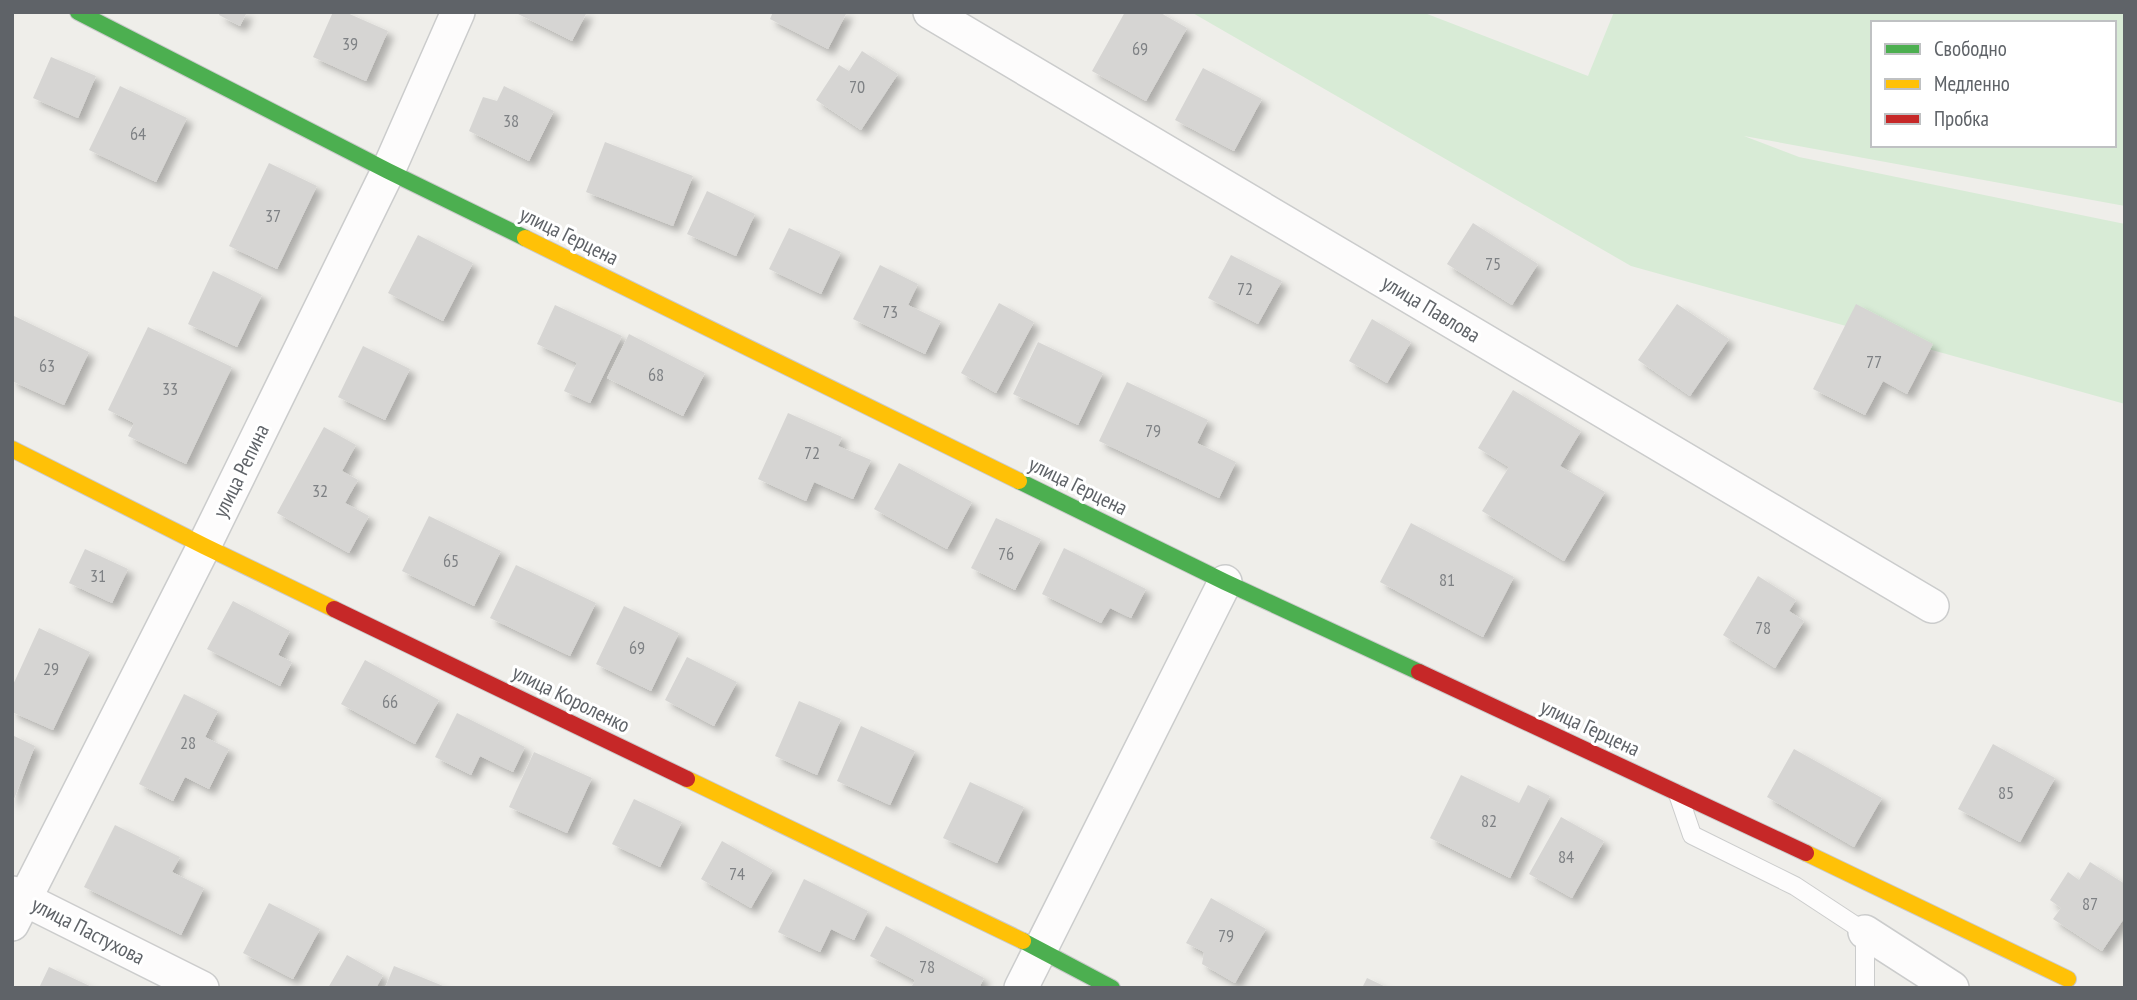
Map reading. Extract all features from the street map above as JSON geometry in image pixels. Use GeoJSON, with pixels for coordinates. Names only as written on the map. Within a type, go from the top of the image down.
{"type":"FeatureCollection","features":[{"type":"Feature","properties":{"kind":"street","name":"улица Герцена"},"geometry":{"type":"LineString","coordinates":[[78,12],[388,171],[1225,582],[1677,791],[2068,979]]}},
{"type":"Feature","properties":{"kind":"street","name":"улица Репина"},"geometry":{"type":"LineString","coordinates":[[17,905],[204,546],[388,171],[458,12]]}},
{"type":"Feature","properties":{"kind":"street","name":"улица Павлова"},"geometry":{"type":"LineString","coordinates":[[930,12],[1932,606]]}},
{"type":"Feature","properties":{"kind":"street","name":"улица Короленко"},"geometry":{"type":"LineString","coordinates":[[12,449],[204,546],[1040,949],[1112,988]]}},
{"type":"Feature","properties":{"kind":"street"},"geometry":{"type":"LineString","coordinates":[[1021,988],[1225,582]]}},
{"type":"Feature","properties":{"kind":"street","name":"улица Пастухова"},"geometry":{"type":"LineString","coordinates":[[17,905],[202,988]]}},
{"type":"Feature","properties":{"kind":"street"},"geometry":{"type":"LineString","coordinates":[[1865,932],[1952,988]]}},
{"type":"Feature","properties":{"kind":"lane"},"geometry":{"type":"LineString","coordinates":[[1677,791],[1692,835],[1795,886],[1865,932],[1865,988]]}},
{"type":"Feature","properties":{"kind":"green space"},"geometry":{"type":"Polygon","coordinates":[[[1191,12],[1422,12],[1588,76],[1614,12],[2125,12],[2125,206],[1744,136],[1799,157],[2125,224],[2125,404],[1631,266],[1191,12]]]}},
{"type":"Feature","properties":{"kind":"building"},"geometry":{"type":"Polygon","coordinates":[[[220,12],[247,12],[240,26],[219,15],[220,12]]]}},
{"type":"Feature","properties":{"kind":"building"},"geometry":{"type":"Polygon","coordinates":[[[333,12],[345,12],[388,31],[366,81],[313,57],[333,12]]]}},
{"type":"Feature","properties":{"kind":"building"},"geometry":{"type":"Polygon","coordinates":[[[514,12],[587,12],[572,41],[514,12]]]}},
{"type":"Feature","properties":{"kind":"building"},"geometry":{"type":"Polygon","coordinates":[[[773,12],[847,12],[828,49],[770,19],[773,12]]]}},
{"type":"Feature","properties":{"kind":"building"},"geometry":{"type":"Polygon","coordinates":[[[1125,12],[1159,12],[1187,28],[1146,101],[1092,71],[1125,12]]]}},
{"type":"Feature","properties":{"kind":"building"},"geometry":{"type":"Polygon","coordinates":[[[862,51],[898,74],[861,130],[816,100],[839,65],[849,71],[862,51]]]}},
{"type":"Feature","properties":{"kind":"building"},"geometry":{"type":"Polygon","coordinates":[[[51,57],[96,76],[78,118],[33,98],[51,57]]]}},
{"type":"Feature","properties":{"kind":"building"},"geometry":{"type":"Polygon","coordinates":[[[1203,68],[1262,99],[1234,151],[1175,120],[1203,68]]]}},
{"type":"Feature","properties":{"kind":"building"},"geometry":{"type":"Polygon","coordinates":[[[120,86],[187,118],[156,182],[89,150],[120,86]]]}},
{"type":"Feature","properties":{"kind":"building"},"geometry":{"type":"Polygon","coordinates":[[[504,86],[554,111],[529,161],[469,131],[483,97],[497,101],[504,86]]]}},
{"type":"Feature","properties":{"kind":"building"},"geometry":{"type":"Polygon","coordinates":[[[605,142],[693,176],[673,226],[586,192],[605,142]]]}},
{"type":"Feature","properties":{"kind":"building"},"geometry":{"type":"Polygon","coordinates":[[[269,163],[317,186],[277,269],[229,246],[269,163]]]}},
{"type":"Feature","properties":{"kind":"building"},"geometry":{"type":"Polygon","coordinates":[[[707,191],[755,214],[736,256],[687,234],[707,191]]]}},
{"type":"Feature","properties":{"kind":"building"},"geometry":{"type":"Polygon","coordinates":[[[1473,223],[1538,264],[1512,305],[1447,264],[1473,223]]]}},
{"type":"Feature","properties":{"kind":"building"},"geometry":{"type":"Polygon","coordinates":[[[789,228],[841,252],[821,294],[769,269],[789,228]]]}},
{"type":"Feature","properties":{"kind":"building"},"geometry":{"type":"Polygon","coordinates":[[[418,235],[473,263],[443,321],[388,293],[418,235]]]}},
{"type":"Feature","properties":{"kind":"building"},"geometry":{"type":"Polygon","coordinates":[[[1231,255],[1282,281],[1258,324],[1208,298],[1231,255]]]}},
{"type":"Feature","properties":{"kind":"building"},"geometry":{"type":"Polygon","coordinates":[[[880,265],[918,284],[908,305],[941,321],[925,354],[853,319],[880,265]]]}},
{"type":"Feature","properties":{"kind":"building"},"geometry":{"type":"Polygon","coordinates":[[[213,271],[262,295],[237,347],[188,324],[213,271]]]}},
{"type":"Feature","properties":{"kind":"building"},"geometry":{"type":"Polygon","coordinates":[[[999,303],[1034,322],[996,393],[961,373],[999,303]]]}},
{"type":"Feature","properties":{"kind":"building"},"geometry":{"type":"Polygon","coordinates":[[[1677,304],[1729,339],[1690,396],[1638,360],[1677,304]]]}},
{"type":"Feature","properties":{"kind":"building"},"geometry":{"type":"Polygon","coordinates":[[[1856,304],[1933,344],[1907,394],[1883,381],[1865,415],[1813,389],[1856,304]]]}},
{"type":"Feature","properties":{"kind":"building"},"geometry":{"type":"Polygon","coordinates":[[[555,305],[622,336],[590,403],[564,391],[577,363],[537,344],[555,305]]]}},
{"type":"Feature","properties":{"kind":"building"},"geometry":{"type":"Polygon","coordinates":[[[12,315],[89,352],[64,405],[12,381],[12,315]]]}},
{"type":"Feature","properties":{"kind":"building"},"geometry":{"type":"Polygon","coordinates":[[[1372,319],[1411,342],[1387,383],[1349,361],[1372,319]]]}},
{"type":"Feature","properties":{"kind":"building"},"geometry":{"type":"Polygon","coordinates":[[[148,327],[232,367],[186,464],[128,436],[134,423],[108,410],[148,327]]]}},
{"type":"Feature","properties":{"kind":"building"},"geometry":{"type":"Polygon","coordinates":[[[629,334],[705,373],[683,416],[607,378],[629,334]]]}},
{"type":"Feature","properties":{"kind":"building"},"geometry":{"type":"Polygon","coordinates":[[[1038,342],[1103,373],[1078,425],[1013,394],[1038,342]]]}},
{"type":"Feature","properties":{"kind":"building"},"geometry":{"type":"Polygon","coordinates":[[[363,346],[410,369],[385,420],[338,397],[363,346]]]}},
{"type":"Feature","properties":{"kind":"building"},"geometry":{"type":"Polygon","coordinates":[[[1127,382],[1208,420],[1197,443],[1236,462],[1219,498],[1099,441],[1127,382]]]}},
{"type":"Feature","properties":{"kind":"building"},"geometry":{"type":"Polygon","coordinates":[[[1513,390],[1581,431],[1560,466],[1605,492],[1564,561],[1482,511],[1509,467],[1478,448],[1513,390]]]}},
{"type":"Feature","properties":{"kind":"building"},"geometry":{"type":"Polygon","coordinates":[[[788,413],[842,437],[838,446],[871,460],[853,499],[814,482],[806,501],[758,479],[788,413]]]}},
{"type":"Feature","properties":{"kind":"building"},"geometry":{"type":"Polygon","coordinates":[[[324,427],[356,445],[342,471],[358,480],[345,503],[369,516],[349,553],[277,513],[324,427]]]}},
{"type":"Feature","properties":{"kind":"building"},"geometry":{"type":"Polygon","coordinates":[[[899,463],[972,502],[947,549],[874,509],[899,463]]]}},
{"type":"Feature","properties":{"kind":"building"},"geometry":{"type":"Polygon","coordinates":[[[429,516],[501,551],[474,606],[402,571],[429,516]]]}},
{"type":"Feature","properties":{"kind":"building"},"geometry":{"type":"Polygon","coordinates":[[[996,518],[1041,539],[1015,590],[971,568],[996,518]]]}},
{"type":"Feature","properties":{"kind":"building"},"geometry":{"type":"Polygon","coordinates":[[[1411,523],[1514,577],[1483,637],[1380,582],[1411,523]]]}},
{"type":"Feature","properties":{"kind":"building"},"geometry":{"type":"Polygon","coordinates":[[[1064,548],[1146,589],[1131,618],[1110,608],[1101,623],[1042,594],[1064,548]]]}},
{"type":"Feature","properties":{"kind":"building"},"geometry":{"type":"Polygon","coordinates":[[[85,549],[128,569],[112,603],[69,583],[85,549]]]}},
{"type":"Feature","properties":{"kind":"building"},"geometry":{"type":"Polygon","coordinates":[[[516,565],[596,603],[570,656],[490,618],[516,565]]]}},
{"type":"Feature","properties":{"kind":"building"},"geometry":{"type":"Polygon","coordinates":[[[1758,576],[1796,600],[1789,611],[1804,621],[1775,668],[1723,635],[1758,576]]]}},
{"type":"Feature","properties":{"kind":"building"},"geometry":{"type":"Polygon","coordinates":[[[233,601],[290,631],[278,655],[292,662],[280,686],[207,649],[233,601]]]}},
{"type":"Feature","properties":{"kind":"building"},"geometry":{"type":"Polygon","coordinates":[[[624,606],[679,633],[651,691],[596,664],[624,606]]]}},
{"type":"Feature","properties":{"kind":"building"},"geometry":{"type":"Polygon","coordinates":[[[39,628],[90,652],[53,730],[12,712],[12,687],[39,628]]]}},
{"type":"Feature","properties":{"kind":"building"},"geometry":{"type":"Polygon","coordinates":[[[687,657],[737,682],[714,726],[665,700],[687,657]]]}},
{"type":"Feature","properties":{"kind":"building"},"geometry":{"type":"Polygon","coordinates":[[[365,660],[439,700],[415,744],[341,704],[365,660]]]}},
{"type":"Feature","properties":{"kind":"building"},"geometry":{"type":"Polygon","coordinates":[[[184,694],[218,711],[205,737],[229,749],[209,789],[185,777],[173,801],[139,784],[184,694]]]}},
{"type":"Feature","properties":{"kind":"building"},"geometry":{"type":"Polygon","coordinates":[[[799,701],[841,719],[817,775],[775,756],[799,701]]]}},
{"type":"Feature","properties":{"kind":"building"},"geometry":{"type":"Polygon","coordinates":[[[457,713],[525,747],[513,772],[480,756],[471,775],[435,757],[457,713]]]}},
{"type":"Feature","properties":{"kind":"building"},"geometry":{"type":"Polygon","coordinates":[[[861,726],[915,751],[890,805],[837,781],[861,726]]]}},
{"type":"Feature","properties":{"kind":"building"},"geometry":{"type":"Polygon","coordinates":[[[12,735],[35,746],[12,804],[12,735]]]}},
{"type":"Feature","properties":{"kind":"building"},"geometry":{"type":"Polygon","coordinates":[[[1993,744],[2055,778],[2020,842],[1958,809],[1993,744]]]}},
{"type":"Feature","properties":{"kind":"building"},"geometry":{"type":"Polygon","coordinates":[[[1794,749],[1882,798],[1854,847],[1767,797],[1794,749]]]}},
{"type":"Feature","properties":{"kind":"building"},"geometry":{"type":"Polygon","coordinates":[[[534,752],[592,778],[567,833],[509,807],[534,752]]]}},
{"type":"Feature","properties":{"kind":"building"},"geometry":{"type":"Polygon","coordinates":[[[1461,775],[1519,803],[1528,785],[1550,796],[1510,878],[1430,838],[1461,775]]]}},
{"type":"Feature","properties":{"kind":"building"},"geometry":{"type":"Polygon","coordinates":[[[970,782],[1024,807],[997,863],[943,838],[970,782]]]}},
{"type":"Feature","properties":{"kind":"building"},"geometry":{"type":"Polygon","coordinates":[[[634,799],[682,822],[660,867],[612,844],[634,799]]]}},
{"type":"Feature","properties":{"kind":"building"},"geometry":{"type":"Polygon","coordinates":[[[1561,817],[1604,841],[1572,898],[1529,874],[1561,817]]]}},
{"type":"Feature","properties":{"kind":"building"},"geometry":{"type":"Polygon","coordinates":[[[115,825],[180,857],[172,872],[204,888],[181,935],[84,887],[115,825]]]}},
{"type":"Feature","properties":{"kind":"building"},"geometry":{"type":"Polygon","coordinates":[[[722,841],[773,870],[751,908],[701,879],[722,841]]]}},
{"type":"Feature","properties":{"kind":"building"},"geometry":{"type":"Polygon","coordinates":[[[2090,862],[2125,884],[2125,917],[2102,951],[2053,919],[2061,908],[2050,900],[2068,872],[2079,880],[2090,862]]]}},
{"type":"Feature","properties":{"kind":"building"},"geometry":{"type":"Polygon","coordinates":[[[804,879],[868,911],[854,940],[831,929],[820,952],[778,932],[804,879]]]}},
{"type":"Feature","properties":{"kind":"building"},"geometry":{"type":"Polygon","coordinates":[[[1211,898],[1266,929],[1235,983],[1202,964],[1204,952],[1186,943],[1211,898]]]}},
{"type":"Feature","properties":{"kind":"building"},"geometry":{"type":"Polygon","coordinates":[[[269,903],[320,929],[293,979],[243,953],[269,903]]]}},
{"type":"Feature","properties":{"kind":"building"},"geometry":{"type":"Polygon","coordinates":[[[886,926],[984,978],[979,988],[911,988],[915,980],[870,956],[886,926]]]}},
{"type":"Feature","properties":{"kind":"building"},"geometry":{"type":"Polygon","coordinates":[[[347,955],[383,975],[376,988],[328,988],[347,955]]]}},
{"type":"Feature","properties":{"kind":"building"},"geometry":{"type":"Polygon","coordinates":[[[394,966],[448,988],[385,988],[394,966]]]}},
{"type":"Feature","properties":{"kind":"building"},"geometry":{"type":"Polygon","coordinates":[[[49,967],[94,988],[39,988],[49,967]]]}},
{"type":"Feature","properties":{"kind":"building"},"geometry":{"type":"Polygon","coordinates":[[[1367,978],[1388,988],[1362,988],[1367,978]]]}},
{"type":"Feature","properties":{"kind":"traffic: fast"},"geometry":{"type":"LineString","coordinates":[[78,12],[525,238]]}},
{"type":"Feature","properties":{"kind":"traffic: fast"},"geometry":{"type":"LineString","coordinates":[[1019,481],[1225,582],[1419,672]]}},
{"type":"Feature","properties":{"kind":"traffic: fast"},"geometry":{"type":"LineString","coordinates":[[1023,941],[1112,988]]}},
{"type":"Feature","properties":{"kind":"traffic: slow"},"geometry":{"type":"LineString","coordinates":[[525,238],[1019,481]]}},
{"type":"Feature","properties":{"kind":"traffic: slow"},"geometry":{"type":"LineString","coordinates":[[12,449],[334,609]]}},
{"type":"Feature","properties":{"kind":"traffic: slow"},"geometry":{"type":"LineString","coordinates":[[687,779],[1023,941]]}},
{"type":"Feature","properties":{"kind":"traffic: slow"},"geometry":{"type":"LineString","coordinates":[[1806,853],[2068,979]]}},
{"type":"Feature","properties":{"kind":"traffic: jam"},"geometry":{"type":"LineString","coordinates":[[334,609],[687,779]]}},
{"type":"Feature","properties":{"kind":"traffic: jam"},"geometry":{"type":"LineString","coordinates":[[1419,672],[1806,853]]}}]}
